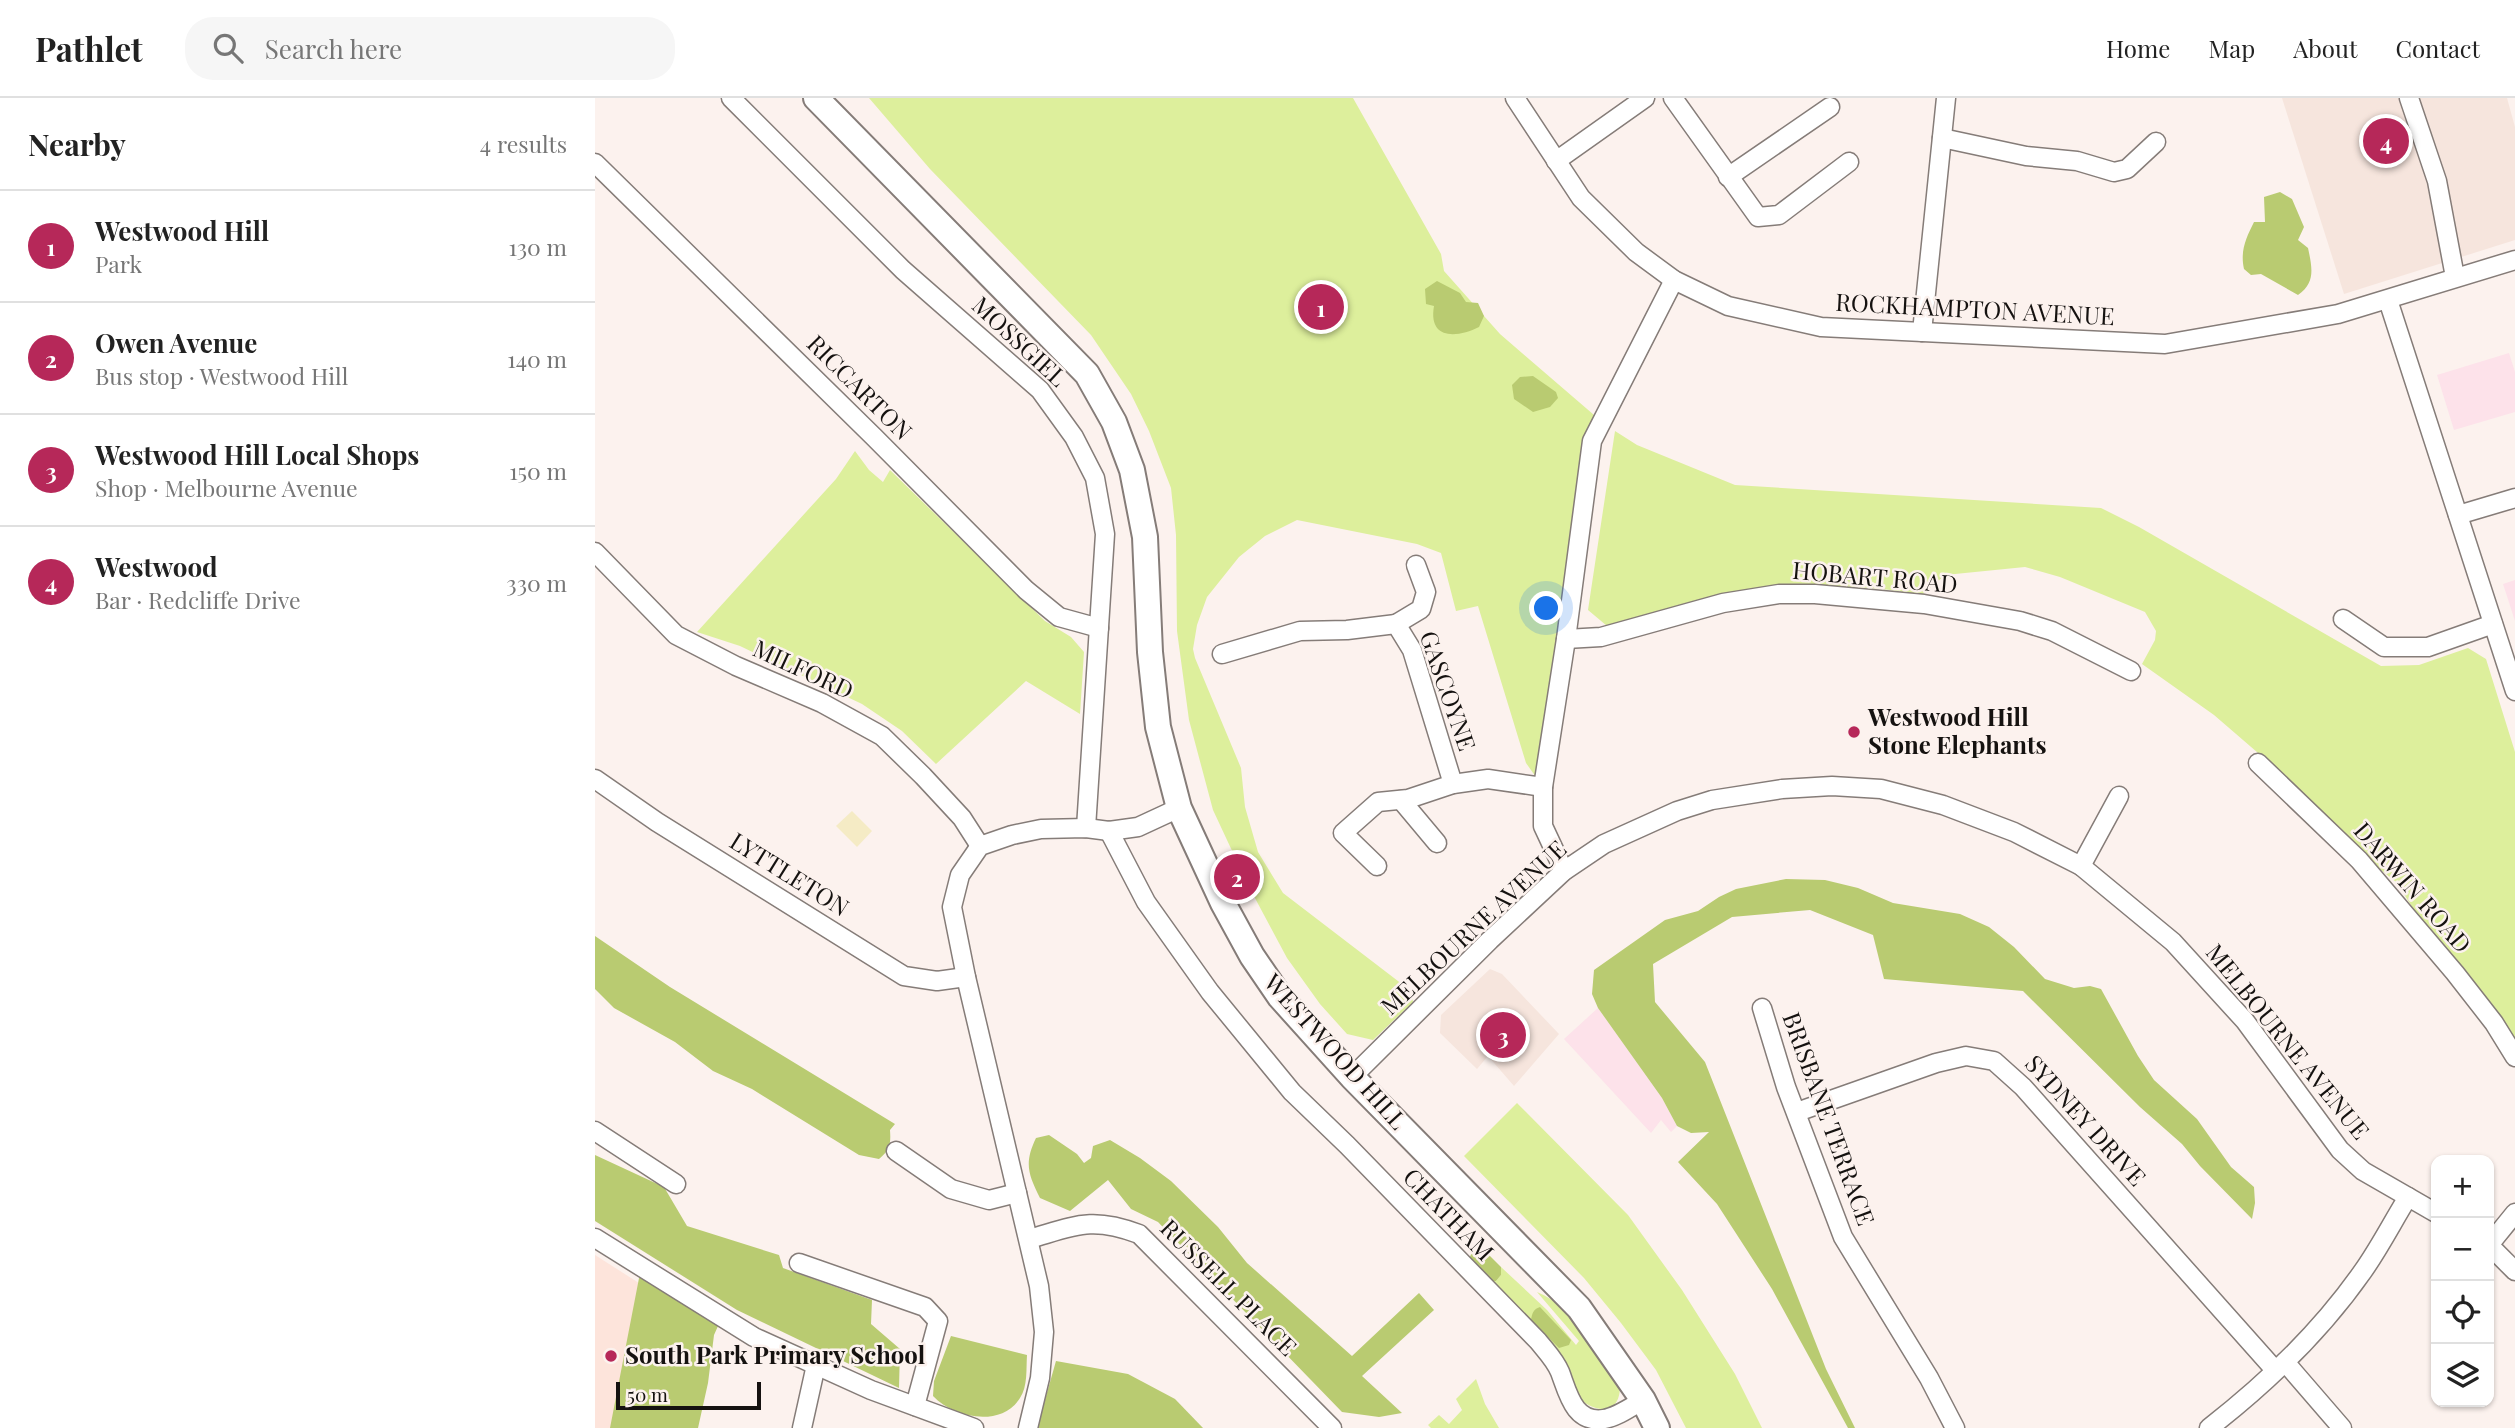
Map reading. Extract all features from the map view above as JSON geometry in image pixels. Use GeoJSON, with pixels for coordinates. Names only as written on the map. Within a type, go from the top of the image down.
{"type":"FeatureCollection","features":[{"type":"Feature","properties":{"kind":"street","name":"MOSSGIEL"},"geometry":{"type":"LineString","coordinates":[[731,98],[903,270],[1040,390],[1074,437],[1095,478],[1105,534],[1086,828]]}},
{"type":"Feature","properties":{"kind":"street","name":"WESTWOOD HILL"},"geometry":{"type":"LineString","coordinates":[[816,98],[1087,374],[1114,422],[1132,470],[1145,537],[1150,652],[1158,727],[1179,808],[1223,903],[1252,956],[1280,997],[1352,1077],[1579,1308],[1643,1400],[1657,1428]]}},
{"type":"Feature","properties":{"kind":"street","name":"ROCKHAMPTON AVENUE"},"geometry":{"type":"LineString","coordinates":[[1515,98],[1581,198],[1636,252],[1674,280],[1728,306],[1821,327],[2165,344],[2338,314],[2515,260]]}},
{"type":"Feature","properties":{"kind":"street"},"geometry":{"type":"LineString","coordinates":[[1556,161],[1645,98]]}},
{"type":"Feature","properties":{"kind":"street"},"geometry":{"type":"LineString","coordinates":[[1673,98],[1758,217],[1779,215],[1849,162]]}},
{"type":"Feature","properties":{"kind":"street"},"geometry":{"type":"LineString","coordinates":[[1922,332],[1946,98]]}},
{"type":"Feature","properties":{"kind":"street"},"geometry":{"type":"LineString","coordinates":[[2409,98],[2437,181],[2455,277]]}},
{"type":"Feature","properties":{"kind":"street"},"geometry":{"type":"LineString","coordinates":[[1728,177],[1830,107]]}},
{"type":"Feature","properties":{"kind":"street"},"geometry":{"type":"LineString","coordinates":[[1942,138],[2026,156],[2060,159],[2114,172],[2127,169],[2155,142]]}},
{"type":"Feature","properties":{"kind":"street","name":"RICCARTON"},"geometry":{"type":"LineString","coordinates":[[595,163],[1026,590],[1059,617],[1099,628]]}},
{"type":"Feature","properties":{"kind":"street"},"geometry":{"type":"LineString","coordinates":[[1564,871],[1543,826],[1542,787],[1566,639],[1592,441],[1674,280]]}},
{"type":"Feature","properties":{"kind":"street"},"geometry":{"type":"LineString","coordinates":[[2388,300],[2515,691]]}},
{"type":"Feature","properties":{"kind":"street"},"geometry":{"type":"LineString","coordinates":[[2458,515],[2515,498]]}},
{"type":"Feature","properties":{"kind":"street","name":"MILFORD"},"geometry":{"type":"LineString","coordinates":[[595,552],[676,635],[736,666],[823,703],[882,736],[962,818],[979,846]]}},
{"type":"Feature","properties":{"kind":"street"},"geometry":{"type":"LineString","coordinates":[[1396,624],[1421,609],[1426,592],[1416,565]]}},
{"type":"Feature","properties":{"kind":"street","name":"HOBART ROAD"},"geometry":{"type":"LineString","coordinates":[[1566,639],[1601,637],[1723,603],[1779,594],[1815,594],[1924,604],[2020,621],[2052,631],[2131,671]]}},
{"type":"Feature","properties":{"kind":"street"},"geometry":{"type":"LineString","coordinates":[[2343,619],[2385,647],[2428,647],[2493,624]]}},
{"type":"Feature","properties":{"kind":"street","name":"GASCOYNE"},"geometry":{"type":"LineString","coordinates":[[1222,654],[1300,631],[1347,630],[1396,624],[1412,650],[1453,783]]}},
{"type":"Feature","properties":{"kind":"street","name":"DARWIN ROAD"},"geometry":{"type":"LineString","coordinates":[[2258,763],[2359,860],[2455,973],[2494,1023],[2515,1057]]}},
{"type":"Feature","properties":{"kind":"street","name":"LYTTLETON"},"geometry":{"type":"LineString","coordinates":[[595,779],[657,822],[904,976],[937,981],[966,977]]}},
{"type":"Feature","properties":{"kind":"street"},"geometry":{"type":"LineString","coordinates":[[1377,866],[1343,833],[1378,802],[1401,800],[1453,783],[1488,779],[1542,787]]}},
{"type":"Feature","properties":{"kind":"street","name":"MELBOURNE AVENUE"},"geometry":{"type":"LineString","coordinates":[[1352,1077],[1564,871],[1604,844],[1677,811],[1738,795],[1832,786],[1881,789],[1943,805],[2014,832],[2081,866],[2182,951],[2245,1021],[2340,1150],[2363,1171],[2431,1210]]}},
{"type":"Feature","properties":{"kind":"street"},"geometry":{"type":"LineString","coordinates":[[2081,866],[2119,796]]}},
{"type":"Feature","properties":{"kind":"street"},"geometry":{"type":"LineString","coordinates":[[1401,800],[1437,843]]}},
{"type":"Feature","properties":{"kind":"street"},"geometry":{"type":"LineString","coordinates":[[1027,1428],[1040,1378],[1044,1332],[1039,1286],[966,977],[952,906],[960,875],[979,846],[1041,829],[1086,828],[1109,831],[1138,827],[1179,808]]}},
{"type":"Feature","properties":{"kind":"street","name":"CHATHAM"},"geometry":{"type":"LineString","coordinates":[[1109,831],[1146,902],[1210,992],[1292,1092],[1357,1155],[1554,1360],[1579,1413],[1601,1420],[1643,1400]]}},
{"type":"Feature","properties":{"kind":"street","name":"BRISBANE TERRACE"},"geometry":{"type":"LineString","coordinates":[[1762,1008],[1786,1087],[1843,1237],[1929,1378],[1955,1428]]}},
{"type":"Feature","properties":{"kind":"street","name":"SYDNEY DRIVE"},"geometry":{"type":"LineString","coordinates":[[1797,1112],[1936,1063],[1966,1056],[1994,1061],[2023,1087],[2280,1366],[2342,1428]]}},
{"type":"Feature","properties":{"kind":"street"},"geometry":{"type":"LineString","coordinates":[[595,1131],[677,1184]]}},
{"type":"Feature","properties":{"kind":"street"},"geometry":{"type":"LineString","coordinates":[[896,1151],[951,1189],[989,1200],[1017,1193]]}},
{"type":"Feature","properties":{"kind":"street"},"geometry":{"type":"LineString","coordinates":[[2209,1428],[2240,1404],[2307,1341],[2363,1271],[2408,1197]]}},
{"type":"Feature","properties":{"kind":"street"},"geometry":{"type":"LineString","coordinates":[[2494,1239],[2515,1213]]}},
{"type":"Feature","properties":{"kind":"street","name":"RUSSELL PLACE"},"geometry":{"type":"LineString","coordinates":[[1029,1239],[1089,1223],[1118,1226],[1139,1234],[1332,1428]]}},
{"type":"Feature","properties":{"kind":"street"},"geometry":{"type":"LineString","coordinates":[[595,1238],[754,1337],[915,1406],[974,1428]]}},
{"type":"Feature","properties":{"kind":"street"},"geometry":{"type":"LineString","coordinates":[[2494,1250],[2515,1271]]}},
{"type":"Feature","properties":{"kind":"street"},"geometry":{"type":"LineString","coordinates":[[799,1263],[925,1307],[938,1321],[915,1406]]}},
{"type":"Feature","properties":{"kind":"street"},"geometry":{"type":"LineString","coordinates":[[802,1428],[816,1365]]}},
{"type":"Feature","properties":{"kind":"shaded area"},"geometry":{"type":"Polygon","coordinates":[[[2282,98],[2507,98],[2515,127],[2515,240],[2344,294],[2282,98]]]}},
{"type":"Feature","properties":{"kind":"shaded area"},"geometry":{"type":"Polygon","coordinates":[[[2509,353],[2515,372],[2515,412],[2454,430],[2437,375],[2509,353]]]}},
{"type":"Feature","properties":{"kind":"shaded area"},"geometry":{"type":"Polygon","coordinates":[[[2515,580],[2515,621],[2503,584],[2515,580]]]}},
{"type":"Feature","properties":{"kind":"shaded area"},"geometry":{"type":"Polygon","coordinates":[[[1490,969],[1502,974],[1559,1034],[1514,1086],[1488,1056],[1477,1069],[1440,1033],[1441,1015],[1490,969]]]}},
{"type":"Feature","properties":{"kind":"shaded area"},"geometry":{"type":"Polygon","coordinates":[[[1598,1008],[1662,1098],[1677,1126],[1671,1132],[1661,1120],[1651,1133],[1564,1039],[1598,1008]]]}},
{"type":"Feature","properties":{"kind":"shaded area","name":"South Park Primary School"},"geometry":{"type":"Polygon","coordinates":[[[595,1255],[642,1285],[613,1428],[595,1428],[595,1255]]]}},
{"type":"Feature","properties":{"kind":"green space"},"geometry":{"type":"Polygon","coordinates":[[[869,98],[1353,98],[1441,254],[1444,271],[1500,334],[1601,421],[1543,787],[1526,763],[1478,606],[1456,611],[1441,553],[1417,544],[1297,520],[1265,536],[1239,557],[1207,597],[1197,625],[1193,649],[1241,768],[1245,807],[1258,852],[1283,893],[1411,991],[1413,1002],[1373,1040],[1347,1034],[1320,1004],[1287,958],[1248,885],[1213,810],[1189,720],[1177,631],[1176,535],[1171,488],[1131,394],[1091,335],[930,169],[869,98]]]}},
{"type":"Feature","properties":{"kind":"green space"},"geometry":{"type":"Polygon","coordinates":[[[2280,192],[2292,199],[2304,227],[2298,240],[2308,248],[2311,262],[2310,280],[2298,295],[2261,274],[2251,275],[2244,269],[2243,250],[2254,222],[2265,222],[2264,197],[2280,192]]]}},
{"type":"Feature","properties":{"kind":"green space"},"geometry":{"type":"Polygon","coordinates":[[[1437,281],[1460,293],[1466,302],[1478,303],[1484,316],[1479,327],[1454,334],[1446,333],[1435,325],[1434,306],[1426,304],[1425,289],[1437,281]]]}},
{"type":"Feature","properties":{"kind":"green space"},"geometry":{"type":"Polygon","coordinates":[[[1533,376],[1556,392],[1558,398],[1550,407],[1533,412],[1514,399],[1512,385],[1520,377],[1533,376]]]}},
{"type":"Feature","properties":{"kind":"green space"},"geometry":{"type":"Polygon","coordinates":[[[1615,431],[1637,445],[1735,485],[2101,508],[2139,527],[2381,666],[2419,665],[2468,648],[2486,659],[2515,752],[2515,1045],[2455,973],[2396,882],[2366,858],[2272,765],[2214,715],[2142,664],[2155,640],[2156,631],[2145,612],[2060,577],[2025,567],[1945,575],[1922,595],[1882,589],[1802,587],[1723,597],[1607,626],[1588,610],[1615,431]]]}},
{"type":"Feature","properties":{"kind":"green space"},"geometry":{"type":"Polygon","coordinates":[[[855,451],[869,470],[883,482],[890,470],[1045,621],[1071,637],[1084,652],[1080,714],[1026,681],[936,764],[902,731],[862,704],[740,646],[697,632],[836,479],[855,451]]]}},
{"type":"Feature","properties":{"kind":"green space"},"geometry":{"type":"Polygon","coordinates":[[[1786,879],[1825,880],[1858,888],[1893,903],[1960,914],[1989,927],[2014,947],[2045,979],[2074,988],[2090,986],[2101,989],[2154,1080],[2197,1119],[2231,1167],[2254,1187],[2252,1219],[2182,1144],[2140,1107],[2023,991],[1884,979],[1873,935],[1810,910],[1732,917],[1653,964],[1655,1002],[1705,1062],[1826,1369],[1855,1428],[1848,1428],[1772,1289],[1717,1204],[1678,1162],[1709,1132],[1691,1133],[1677,1126],[1662,1098],[1598,1008],[1592,994],[1594,970],[1665,920],[1698,911],[1736,889],[1786,879]]]}},
{"type":"Feature","properties":{"kind":"green space"},"geometry":{"type":"Polygon","coordinates":[[[595,936],[670,987],[895,1124],[890,1130],[888,1150],[879,1159],[859,1155],[752,1089],[713,1071],[675,1042],[614,1008],[595,989],[595,936]]]}},
{"type":"Feature","properties":{"kind":"green space"},"geometry":{"type":"Polygon","coordinates":[[[1517,1103],[1628,1215],[1682,1290],[1735,1374],[1762,1428],[1686,1428],[1656,1370],[1621,1323],[1584,1278],[1464,1156],[1517,1103]]]}},
{"type":"Feature","properties":{"kind":"green space"},"geometry":{"type":"Polygon","coordinates":[[[1049,1135],[1077,1154],[1084,1163],[1091,1158],[1093,1146],[1110,1140],[1140,1158],[1171,1181],[1218,1227],[1247,1263],[1352,1356],[1419,1293],[1434,1310],[1362,1376],[1402,1413],[1379,1417],[1342,1412],[1158,1222],[1131,1209],[1108,1180],[1070,1211],[1040,1198],[1030,1175],[1030,1155],[1036,1138],[1049,1135]]]}},
{"type":"Feature","properties":{"kind":"green space"},"geometry":{"type":"Polygon","coordinates":[[[595,1155],[664,1187],[687,1226],[779,1255],[783,1268],[872,1300],[871,1324],[900,1349],[899,1388],[737,1310],[595,1221],[595,1155]]]}},
{"type":"Feature","properties":{"kind":"green space"},"geometry":{"type":"Polygon","coordinates":[[[1482,1248],[1501,1267],[1501,1275],[1496,1281],[1491,1281],[1469,1259],[1473,1250],[1482,1248]]]}},
{"type":"Feature","properties":{"kind":"green space"},"geometry":{"type":"Polygon","coordinates":[[[1501,1267],[1547,1310],[1576,1345],[1579,1341],[1537,1292],[1551,1299],[1574,1320],[1620,1386],[1619,1395],[1612,1406],[1607,1409],[1595,1408],[1581,1400],[1491,1281],[1496,1281],[1501,1275],[1501,1267]]]}},
{"type":"Feature","properties":{"kind":"green space"},"geometry":{"type":"Polygon","coordinates":[[[640,1273],[722,1317],[714,1335],[708,1383],[698,1428],[610,1428],[640,1273]]]}},
{"type":"Feature","properties":{"kind":"green space"},"geometry":{"type":"Polygon","coordinates":[[[1540,1307],[1571,1340],[1569,1345],[1559,1348],[1531,1320],[1534,1310],[1540,1307]]]}},
{"type":"Feature","properties":{"kind":"green space"},"geometry":{"type":"Polygon","coordinates":[[[951,1336],[1027,1355],[1024,1388],[1012,1407],[990,1416],[977,1416],[953,1410],[933,1396],[934,1381],[951,1336]]]}},
{"type":"Feature","properties":{"kind":"green space"},"geometry":{"type":"Polygon","coordinates":[[[1056,1361],[1128,1374],[1175,1399],[1203,1428],[1037,1428],[1056,1361]]]}},
{"type":"Feature","properties":{"kind":"green space"},"geometry":{"type":"Polygon","coordinates":[[[1476,1379],[1485,1404],[1499,1428],[1431,1428],[1428,1425],[1439,1415],[1449,1424],[1462,1410],[1456,1399],[1476,1379]]]}},
{"type":"Feature","properties":{"kind":"sand"},"geometry":{"type":"Polygon","coordinates":[[[852,811],[872,831],[857,847],[836,826],[852,811]]]}},
{"type":"Feature","properties":{"kind":"place","name":"Westwood"},"geometry":{"type":"Point","coordinates":[2386,141]}},
{"type":"Feature","properties":{"kind":"place","name":"Westwood Hill"},"geometry":{"type":"Point","coordinates":[1321,307]}},
{"type":"Feature","properties":{"kind":"place","name":"Westwood Hill Stone Elephants"},"geometry":{"type":"Point","coordinates":[1854,732]}},
{"type":"Feature","properties":{"kind":"place","name":"Owen Avenue"},"geometry":{"type":"Point","coordinates":[1237,877]}},
{"type":"Feature","properties":{"kind":"place","name":"Westwood Hill Local Shops"},"geometry":{"type":"Point","coordinates":[1503,1035]}},
{"type":"Feature","properties":{"kind":"place","name":"South Park Primary School"},"geometry":{"type":"Point","coordinates":[611,1356]}}]}
